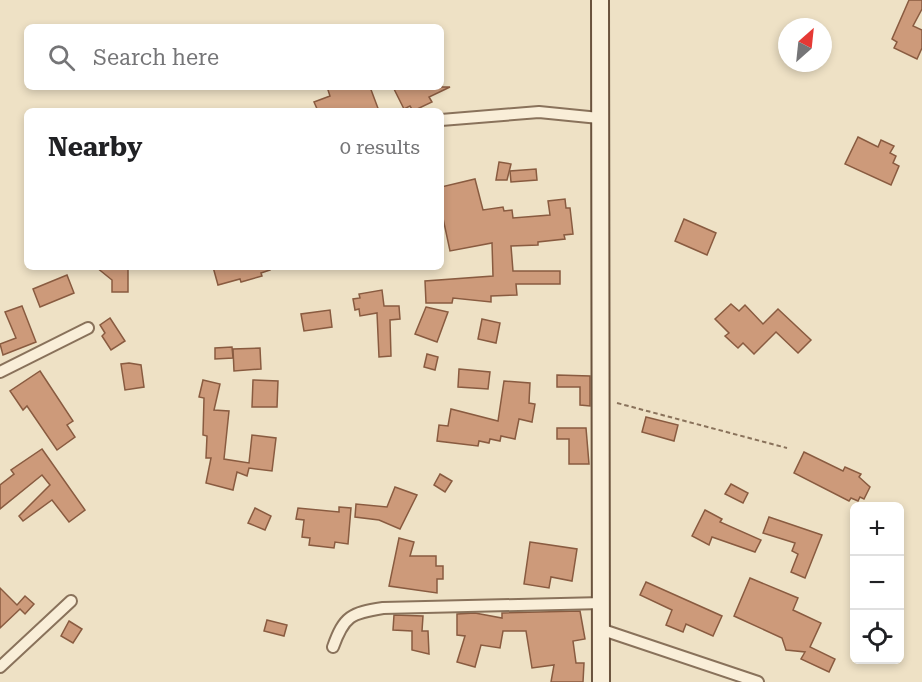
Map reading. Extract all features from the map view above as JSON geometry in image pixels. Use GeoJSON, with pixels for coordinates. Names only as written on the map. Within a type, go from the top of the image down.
{"type":"FeatureCollection","features":[{"type":"Feature","properties":{"kind":"street"},"geometry":{"type":"LineString","coordinates":[[600,0],[600,399],[603,603],[601,682]]}},
{"type":"Feature","properties":{"kind":"street"},"geometry":{"type":"LineString","coordinates":[[444,120],[539,112],[599,118]]}},
{"type":"Feature","properties":{"kind":"street"},"geometry":{"type":"LineString","coordinates":[[0,372],[88,328]]}},
{"type":"Feature","properties":{"kind":"street"},"geometry":{"type":"LineString","coordinates":[[0,667],[71,601]]}},
{"type":"Feature","properties":{"kind":"street"},"geometry":{"type":"LineString","coordinates":[[333,647],[340,628],[347,619],[367,611],[383,608],[603,603]]}},
{"type":"Feature","properties":{"kind":"street"},"geometry":{"type":"LineString","coordinates":[[603,630],[759,682]]}},
{"type":"Feature","properties":{"kind":"path"},"geometry":{"type":"LineString","coordinates":[[600,399],[787,448]]}},
{"type":"Feature","properties":{"kind":"building"},"geometry":{"type":"Polygon","coordinates":[[[909,0],[922,0],[922,9],[913,26],[922,30],[922,48],[917,59],[894,48],[897,42],[892,39],[909,0]]]}},
{"type":"Feature","properties":{"kind":"building"},"geometry":{"type":"Polygon","coordinates":[[[328,90],[371,90],[378,108],[317,108],[314,102],[330,96],[328,90]]]}},
{"type":"Feature","properties":{"kind":"building"},"geometry":{"type":"Polygon","coordinates":[[[394,90],[444,90],[429,97],[432,102],[419,108],[410,106],[404,108],[394,90]]]}},
{"type":"Feature","properties":{"kind":"building"},"geometry":{"type":"Polygon","coordinates":[[[858,137],[878,147],[881,140],[894,146],[890,153],[896,156],[893,163],[899,166],[891,185],[845,164],[858,137]]]}},
{"type":"Feature","properties":{"kind":"building"},"geometry":{"type":"Polygon","coordinates":[[[499,162],[511,164],[507,180],[496,180],[499,162]]]}},
{"type":"Feature","properties":{"kind":"building"},"geometry":{"type":"Polygon","coordinates":[[[536,169],[537,180],[511,182],[510,171],[536,169]]]}},
{"type":"Feature","properties":{"kind":"building"},"geometry":{"type":"Polygon","coordinates":[[[475,179],[483,210],[503,207],[504,211],[512,210],[513,218],[550,215],[548,201],[565,199],[566,208],[570,208],[573,234],[564,235],[565,239],[538,242],[538,245],[511,246],[513,271],[560,271],[560,284],[516,284],[517,295],[491,296],[491,302],[453,298],[452,303],[426,303],[425,281],[493,276],[492,243],[450,251],[444,223],[444,186],[475,179]]]}},
{"type":"Feature","properties":{"kind":"building"},"geometry":{"type":"Polygon","coordinates":[[[684,219],[716,233],[707,255],[675,241],[684,219]]]}},
{"type":"Feature","properties":{"kind":"building"},"geometry":{"type":"Polygon","coordinates":[[[100,270],[128,270],[128,292],[112,292],[112,280],[100,270]]]}},
{"type":"Feature","properties":{"kind":"building"},"geometry":{"type":"Polygon","coordinates":[[[214,270],[270,270],[261,273],[262,276],[218,285],[214,270]]]}},
{"type":"Feature","properties":{"kind":"building"},"geometry":{"type":"Polygon","coordinates":[[[67,275],[74,293],[40,307],[33,289],[67,275]]]}},
{"type":"Feature","properties":{"kind":"building"},"geometry":{"type":"Polygon","coordinates":[[[382,290],[384,306],[399,306],[400,319],[390,320],[391,356],[379,357],[377,313],[360,316],[359,309],[355,310],[353,299],[360,298],[359,294],[382,290]]]}},
{"type":"Feature","properties":{"kind":"building"},"geometry":{"type":"Polygon","coordinates":[[[731,304],[739,311],[745,305],[763,324],[778,309],[811,340],[798,353],[776,332],[754,354],[743,343],[738,348],[725,336],[729,333],[715,319],[731,304]]]}},
{"type":"Feature","properties":{"kind":"building"},"geometry":{"type":"Polygon","coordinates":[[[22,306],[36,342],[3,355],[0,344],[16,338],[5,312],[22,306]]]}},
{"type":"Feature","properties":{"kind":"building"},"geometry":{"type":"Polygon","coordinates":[[[426,307],[448,312],[437,342],[415,334],[426,307]]]}},
{"type":"Feature","properties":{"kind":"building"},"geometry":{"type":"Polygon","coordinates":[[[330,310],[332,327],[304,331],[301,314],[330,310]]]}},
{"type":"Feature","properties":{"kind":"building"},"geometry":{"type":"Polygon","coordinates":[[[110,318],[125,341],[111,350],[102,336],[105,333],[100,325],[110,318]]]}},
{"type":"Feature","properties":{"kind":"building"},"geometry":{"type":"Polygon","coordinates":[[[482,319],[500,323],[496,343],[478,339],[482,319]]]}},
{"type":"Feature","properties":{"kind":"building"},"geometry":{"type":"Polygon","coordinates":[[[232,347],[233,358],[215,359],[215,348],[232,347]]]}},
{"type":"Feature","properties":{"kind":"building"},"geometry":{"type":"Polygon","coordinates":[[[260,348],[261,369],[234,371],[233,349],[260,348]]]}},
{"type":"Feature","properties":{"kind":"building"},"geometry":{"type":"Polygon","coordinates":[[[427,354],[438,357],[435,370],[424,367],[427,354]]]}},
{"type":"Feature","properties":{"kind":"building"},"geometry":{"type":"Polygon","coordinates":[[[121,364],[141,365],[144,387],[125,390],[121,364]]]}},
{"type":"Feature","properties":{"kind":"building"},"geometry":{"type":"Polygon","coordinates":[[[459,369],[490,372],[488,389],[458,387],[459,369]]]}},
{"type":"Feature","properties":{"kind":"building"},"geometry":{"type":"Polygon","coordinates":[[[40,371],[73,421],[67,425],[75,437],[57,450],[27,406],[23,410],[10,391],[40,371]]]}},
{"type":"Feature","properties":{"kind":"building"},"geometry":{"type":"Polygon","coordinates":[[[557,375],[590,376],[590,406],[580,405],[580,387],[557,387],[557,375]]]}},
{"type":"Feature","properties":{"kind":"building"},"geometry":{"type":"Polygon","coordinates":[[[203,380],[220,384],[214,410],[229,411],[224,459],[249,463],[252,435],[276,438],[272,471],[249,468],[247,476],[237,472],[233,490],[206,483],[211,458],[206,458],[207,436],[203,435],[204,398],[199,397],[203,380]]]}},
{"type":"Feature","properties":{"kind":"building"},"geometry":{"type":"Polygon","coordinates":[[[253,380],[278,381],[277,407],[252,407],[253,380]]]}},
{"type":"Feature","properties":{"kind":"building"},"geometry":{"type":"Polygon","coordinates":[[[504,381],[530,383],[529,403],[535,404],[532,422],[519,419],[515,439],[501,436],[500,441],[490,439],[489,443],[479,441],[478,446],[437,441],[439,425],[448,426],[451,409],[498,421],[504,381]]]}},
{"type":"Feature","properties":{"kind":"building"},"geometry":{"type":"Polygon","coordinates":[[[646,417],[678,425],[674,441],[642,432],[646,417]]]}},
{"type":"Feature","properties":{"kind":"building"},"geometry":{"type":"Polygon","coordinates":[[[557,428],[586,428],[589,464],[569,464],[569,439],[557,439],[557,428]]]}},
{"type":"Feature","properties":{"kind":"building"},"geometry":{"type":"Polygon","coordinates":[[[42,449],[85,510],[69,522],[52,500],[23,521],[19,516],[50,485],[42,475],[0,509],[0,485],[14,474],[11,470],[42,449]]]}},
{"type":"Feature","properties":{"kind":"building"},"geometry":{"type":"Polygon","coordinates":[[[804,452],[843,471],[845,467],[861,474],[859,477],[870,487],[864,499],[860,497],[858,501],[851,498],[849,501],[794,473],[804,452]]]}},
{"type":"Feature","properties":{"kind":"building"},"geometry":{"type":"Polygon","coordinates":[[[440,474],[452,481],[445,492],[434,485],[440,474]]]}},
{"type":"Feature","properties":{"kind":"building"},"geometry":{"type":"Polygon","coordinates":[[[731,484],[748,493],[743,503],[725,494],[731,484]]]}},
{"type":"Feature","properties":{"kind":"building"},"geometry":{"type":"Polygon","coordinates":[[[395,487],[417,495],[400,529],[379,520],[355,517],[356,504],[387,507],[395,487]]]}},
{"type":"Feature","properties":{"kind":"building"},"geometry":{"type":"Polygon","coordinates":[[[339,507],[351,508],[348,544],[335,542],[334,548],[309,545],[310,538],[302,537],[304,520],[296,519],[298,508],[339,512],[339,507]]]}},
{"type":"Feature","properties":{"kind":"building"},"geometry":{"type":"Polygon","coordinates":[[[255,508],[271,516],[265,530],[248,523],[255,508]]]}},
{"type":"Feature","properties":{"kind":"building"},"geometry":{"type":"Polygon","coordinates":[[[705,510],[722,519],[720,522],[761,540],[755,552],[712,537],[709,545],[692,536],[705,510]]]}},
{"type":"Feature","properties":{"kind":"building"},"geometry":{"type":"Polygon","coordinates":[[[769,517],[822,535],[805,578],[791,572],[798,554],[792,551],[795,543],[763,533],[769,517]]]}},
{"type":"Feature","properties":{"kind":"building"},"geometry":{"type":"Polygon","coordinates":[[[399,538],[414,542],[410,556],[436,556],[436,566],[443,566],[443,579],[437,579],[437,593],[389,586],[399,538]]]}},
{"type":"Feature","properties":{"kind":"building"},"geometry":{"type":"Polygon","coordinates":[[[530,542],[577,549],[572,581],[551,577],[549,588],[524,584],[530,542]]]}},
{"type":"Feature","properties":{"kind":"building"},"geometry":{"type":"Polygon","coordinates":[[[750,578],[798,598],[793,610],[821,623],[810,647],[835,659],[829,672],[801,659],[805,652],[786,650],[782,638],[734,616],[750,578]]]}},
{"type":"Feature","properties":{"kind":"building"},"geometry":{"type":"Polygon","coordinates":[[[646,582],[722,616],[713,636],[686,624],[683,632],[666,625],[672,610],[640,595],[646,582]]]}},
{"type":"Feature","properties":{"kind":"building"},"geometry":{"type":"Polygon","coordinates":[[[0,588],[17,605],[25,596],[34,604],[25,614],[20,609],[0,628],[0,588]]]}},
{"type":"Feature","properties":{"kind":"building"},"geometry":{"type":"Polygon","coordinates":[[[580,611],[585,639],[573,641],[576,663],[584,663],[583,682],[551,682],[554,665],[532,668],[526,631],[503,631],[500,648],[481,645],[475,667],[457,662],[465,636],[457,635],[457,614],[475,613],[502,618],[502,613],[580,611]]]}},
{"type":"Feature","properties":{"kind":"building"},"geometry":{"type":"Polygon","coordinates":[[[394,615],[423,616],[422,631],[428,631],[429,654],[412,650],[412,631],[393,630],[394,615]]]}},
{"type":"Feature","properties":{"kind":"building"},"geometry":{"type":"Polygon","coordinates":[[[267,620],[287,625],[284,636],[264,631],[267,620]]]}},
{"type":"Feature","properties":{"kind":"building"},"geometry":{"type":"Polygon","coordinates":[[[69,621],[82,629],[73,643],[61,636],[69,621]]]}}]}
